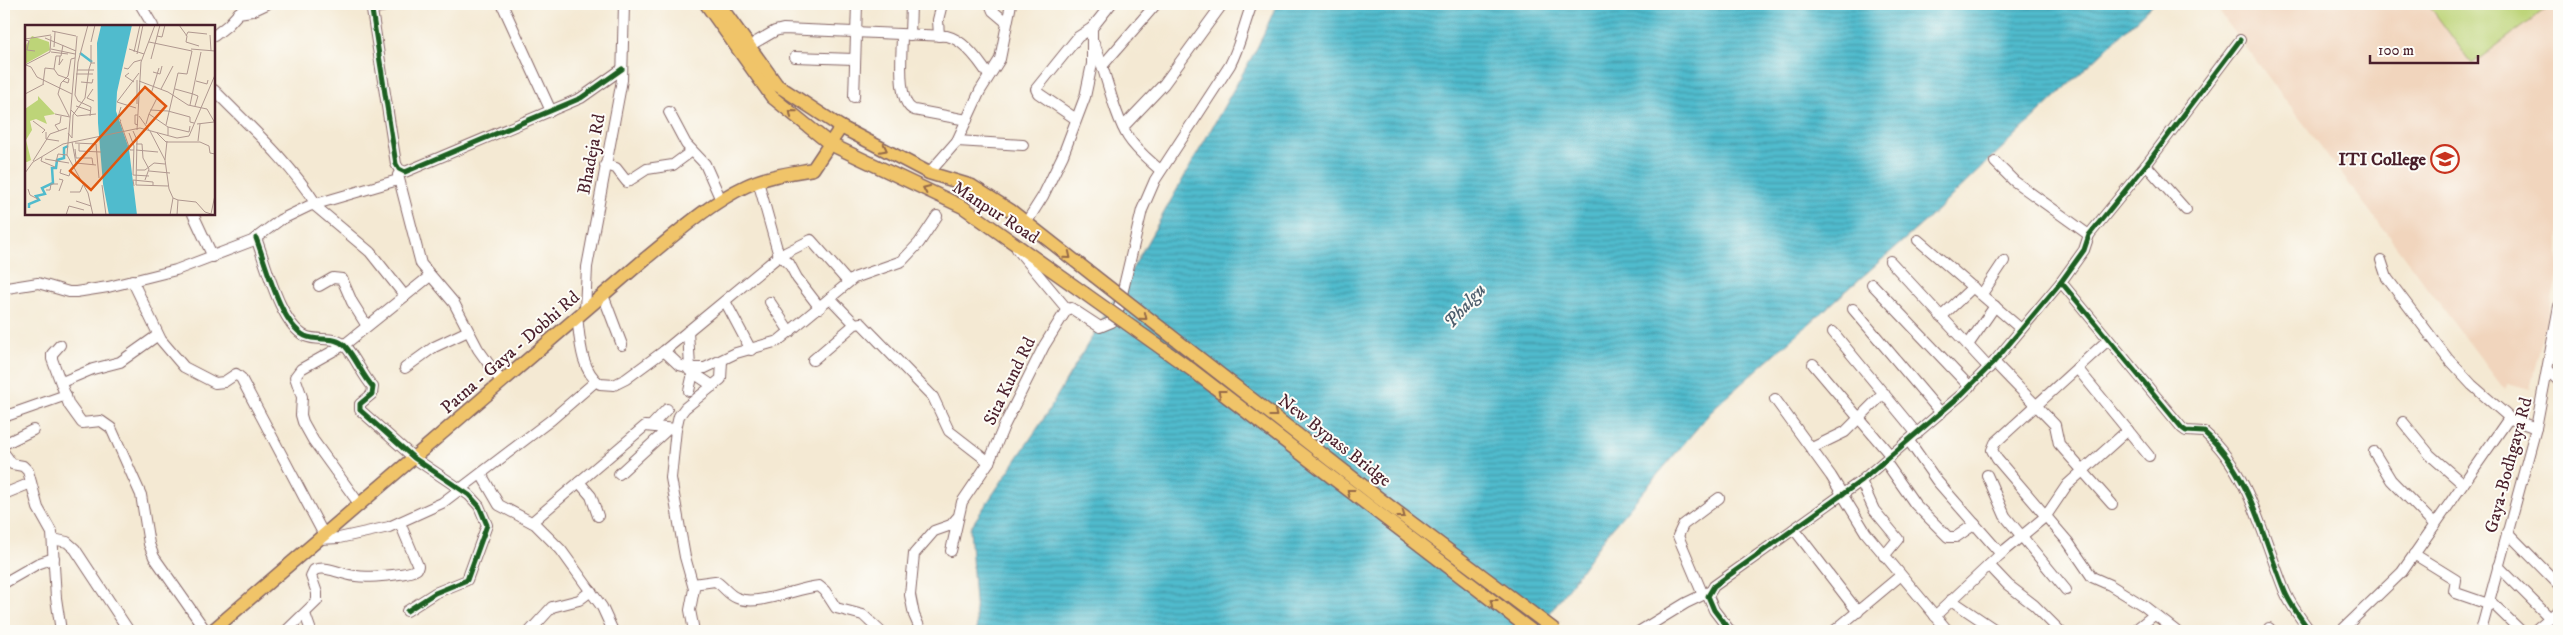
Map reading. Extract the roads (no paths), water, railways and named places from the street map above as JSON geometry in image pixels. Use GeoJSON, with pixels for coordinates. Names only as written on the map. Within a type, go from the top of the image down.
{"type":"FeatureCollection","features":[{"type":"Feature","properties":{"kind":"main road","name":"Manpur Road"},"geometry":{"type":"LineString","coordinates":[[706,4],[772,97],[830,144],[963,207],[1084,293]]}},
{"type":"Feature","properties":{"kind":"main road","name":"Manpur Road"},"geometry":{"type":"LineString","coordinates":[[719,4],[777,85],[841,127],[929,172],[972,186],[1026,222],[1093,275]]}},
{"type":"Feature","properties":{"kind":"main road","name":"Patna - Gaya - Dobhi Rd"},"geometry":{"type":"LineString","coordinates":[[212,631],[646,258],[722,200],[758,181],[813,169],[841,127]]}},
{"type":"Feature","properties":{"kind":"main road","name":"New Bypass Bridge"},"geometry":{"type":"LineString","coordinates":[[1093,275],[1380,499],[1556,631]]}},
{"type":"Feature","properties":{"kind":"main road","name":"New Bypass Bridge"},"geometry":{"type":"LineString","coordinates":[[1084,293],[1192,370],[1532,631]]}},
{"type":"Feature","properties":{"kind":"street"},"geometry":{"type":"LineString","coordinates":[[215,35],[247,4]]}},
{"type":"Feature","properties":{"kind":"street"},"geometry":{"type":"LineString","coordinates":[[238,13],[252,12],[267,4]]}},
{"type":"Feature","properties":{"kind":"street"},"geometry":{"type":"LineString","coordinates":[[395,4],[372,6],[399,168],[398,180],[418,257],[430,276],[454,303],[468,332],[501,381]]}},
{"type":"Feature","properties":{"kind":"street"},"geometry":{"type":"LineString","coordinates":[[502,4],[551,111]]}},
{"type":"Feature","properties":{"kind":"street","name":"Bhadeja Rd"},"geometry":{"type":"LineString","coordinates":[[596,381],[584,360],[581,313],[587,267],[622,69],[624,4]]}},
{"type":"Feature","properties":{"kind":"street"},"geometry":{"type":"LineString","coordinates":[[854,98],[857,4]]}},
{"type":"Feature","properties":{"kind":"street"},"geometry":{"type":"LineString","coordinates":[[911,4],[906,35],[902,96],[907,106],[914,110],[967,120]]}},
{"type":"Feature","properties":{"kind":"street"},"geometry":{"type":"LineString","coordinates":[[939,36],[938,20],[942,4]]}},
{"type":"Feature","properties":{"kind":"street"},"geometry":{"type":"LineString","coordinates":[[990,4],[993,11],[1006,22]]}},
{"type":"Feature","properties":{"kind":"street"},"geometry":{"type":"LineString","coordinates":[[929,172],[956,141],[1003,50],[1006,22],[1011,4]]}},
{"type":"Feature","properties":{"kind":"street"},"geometry":{"type":"LineString","coordinates":[[1026,222],[1056,172],[1085,97],[1091,70],[1092,32],[1111,4]]}},
{"type":"Feature","properties":{"kind":"street"},"geometry":{"type":"LineString","coordinates":[[1104,65],[1156,4]]}},
{"type":"Feature","properties":{"kind":"street"},"geometry":{"type":"LineString","coordinates":[[1010,240],[1067,309],[1071,308],[1100,327],[1108,325],[1115,318],[1130,267],[1142,210],[1160,170],[1230,65],[1238,50],[1241,33],[1252,4]]}},
{"type":"Feature","properties":{"kind":"street"},"geometry":{"type":"LineString","coordinates":[[145,5],[153,25]]}},
{"type":"Feature","properties":{"kind":"street"},"geometry":{"type":"LineString","coordinates":[[1123,127],[1164,84],[1222,6]]}},
{"type":"Feature","properties":{"kind":"street"},"geometry":{"type":"LineString","coordinates":[[749,46],[777,30],[939,36],[957,40],[982,64],[989,76]]}},
{"type":"Feature","properties":{"kind":"street"},"geometry":{"type":"LineString","coordinates":[[1092,32],[1123,127],[1138,149],[1160,170]]}},
{"type":"Feature","properties":{"kind":"street"},"geometry":{"type":"LineString","coordinates":[[1076,119],[1038,93],[1036,89],[1078,36],[1092,32]]}},
{"type":"Feature","properties":{"kind":"street"},"geometry":{"type":"LineString","coordinates":[[1640,631],[1706,593],[1842,496],[1914,438],[1970,387],[2061,282],[2084,250],[2089,235],[2146,165],[2240,40]]}},
{"type":"Feature","properties":{"kind":"street"},"geometry":{"type":"LineString","coordinates":[[796,57],[854,59]]}},
{"type":"Feature","properties":{"kind":"street"},"geometry":{"type":"LineString","coordinates":[[399,168],[405,172],[551,111],[588,94],[622,69]]}},
{"type":"Feature","properties":{"kind":"street"},"geometry":{"type":"LineString","coordinates":[[215,91],[296,173],[315,205],[370,252],[405,296]]}},
{"type":"Feature","properties":{"kind":"street"},"geometry":{"type":"LineString","coordinates":[[669,112],[686,144],[705,164],[722,200]]}},
{"type":"Feature","properties":{"kind":"street"},"geometry":{"type":"LineString","coordinates":[[956,141],[1023,146]]}},
{"type":"Feature","properties":{"kind":"street"},"geometry":{"type":"LineString","coordinates":[[605,166],[616,168],[627,182],[647,169],[672,166],[692,151]]}},
{"type":"Feature","properties":{"kind":"street"},"geometry":{"type":"LineString","coordinates":[[1995,162],[2014,181],[2089,235]]}},
{"type":"Feature","properties":{"kind":"street"},"geometry":{"type":"LineString","coordinates":[[2146,165],[2186,210]]}},
{"type":"Feature","properties":{"kind":"street"},"geometry":{"type":"LineString","coordinates":[[7,288],[38,283],[69,292],[76,292],[108,287],[176,270],[213,257],[256,238],[288,216],[315,205],[398,180]]}},
{"type":"Feature","properties":{"kind":"street"},"geometry":{"type":"LineString","coordinates":[[758,181],[779,256],[789,263],[797,278],[820,308]]}},
{"type":"Feature","properties":{"kind":"street"},"geometry":{"type":"LineString","coordinates":[[193,215],[213,257]]}},
{"type":"Feature","properties":{"kind":"street"},"geometry":{"type":"LineString","coordinates":[[689,369],[705,368],[736,353],[778,341],[820,308],[848,282],[902,261],[919,243],[937,216]]}},
{"type":"Feature","properties":{"kind":"street"},"geometry":{"type":"LineString","coordinates":[[256,238],[280,302],[296,328],[306,337],[334,340],[344,345],[373,387],[372,394],[360,404],[360,410],[414,458],[461,490],[479,506],[487,525],[467,580],[435,593],[407,611]]}},
{"type":"Feature","properties":{"kind":"street"},"geometry":{"type":"LineString","coordinates":[[132,280],[158,335],[184,367],[211,382],[219,383],[236,374],[241,378],[321,537],[357,535],[400,523],[442,503],[461,490],[596,381],[607,385],[619,383],[664,351],[779,256],[811,240],[848,282]]}},
{"type":"Feature","properties":{"kind":"street"},"geometry":{"type":"LineString","coordinates":[[1918,240],[2021,329]]}},
{"type":"Feature","properties":{"kind":"street"},"geometry":{"type":"LineString","coordinates":[[2381,260],[2387,278],[2448,359],[2472,385],[2511,418],[2536,428]]}},
{"type":"Feature","properties":{"kind":"street"},"geometry":{"type":"LineString","coordinates":[[1982,294],[2004,261]]}},
{"type":"Feature","properties":{"kind":"street"},"geometry":{"type":"LineString","coordinates":[[1890,262],[1968,345],[2055,425],[2059,444],[2112,504]]}},
{"type":"Feature","properties":{"kind":"street"},"geometry":{"type":"LineString","coordinates":[[360,505],[302,422],[300,415],[302,398],[295,380],[301,369],[344,345],[430,276]]}},
{"type":"Feature","properties":{"kind":"street"},"geometry":{"type":"LineString","coordinates":[[318,286],[333,278],[342,279],[352,302],[367,326]]}},
{"type":"Feature","properties":{"kind":"street"},"geometry":{"type":"LineString","coordinates":[[2061,282],[2182,428],[2186,431],[2204,432],[2224,455],[2250,499],[2285,592],[2310,631]]}},
{"type":"Feature","properties":{"kind":"street"},"geometry":{"type":"LineString","coordinates":[[1872,284],[1970,387]]}},
{"type":"Feature","properties":{"kind":"street"},"geometry":{"type":"LineString","coordinates":[[1942,317],[1973,287]]}},
{"type":"Feature","properties":{"kind":"street"},"geometry":{"type":"LineString","coordinates":[[603,295],[622,345]]}},
{"type":"Feature","properties":{"kind":"street"},"geometry":{"type":"LineString","coordinates":[[830,298],[855,324]]}},
{"type":"Feature","properties":{"kind":"street"},"geometry":{"type":"LineString","coordinates":[[724,301],[751,350]]}},
{"type":"Feature","properties":{"kind":"street"},"geometry":{"type":"LineString","coordinates":[[770,302],[790,332]]}},
{"type":"Feature","properties":{"kind":"street"},"geometry":{"type":"LineString","coordinates":[[1968,345],[1995,306]]}},
{"type":"Feature","properties":{"kind":"street","name":"Gaya-Bodhgaya Rd"},"geometry":{"type":"LineString","coordinates":[[2481,631],[2536,428],[2559,306]]}},
{"type":"Feature","properties":{"kind":"street","name":"Sita Kund Rd"},"geometry":{"type":"LineString","coordinates":[[951,551],[962,502],[989,462],[1004,426],[1044,346],[1067,309]]}},
{"type":"Feature","properties":{"kind":"street"},"geometry":{"type":"LineString","coordinates":[[1853,309],[1941,413]]}},
{"type":"Feature","properties":{"kind":"street"},"geometry":{"type":"LineString","coordinates":[[813,360],[855,324],[858,322],[863,324],[933,398],[949,431],[989,462]]}},
{"type":"Feature","properties":{"kind":"street"},"geometry":{"type":"LineString","coordinates":[[688,331],[689,391]]}},
{"type":"Feature","properties":{"kind":"street"},"geometry":{"type":"LineString","coordinates":[[405,368],[434,347],[468,332]]}},
{"type":"Feature","properties":{"kind":"street"},"geometry":{"type":"LineString","coordinates":[[1833,332],[1884,393],[1914,438],[1936,481],[2001,554]]}},
{"type":"Feature","properties":{"kind":"street"},"geometry":{"type":"LineString","coordinates":[[62,382],[93,368],[120,362],[158,335]]}},
{"type":"Feature","properties":{"kind":"street"},"geometry":{"type":"LineString","coordinates":[[2108,340],[1998,440],[1992,450],[1997,459],[2068,542],[2092,577],[2117,589],[2176,631]]}},
{"type":"Feature","properties":{"kind":"street"},"geometry":{"type":"LineString","coordinates":[[60,346],[52,354],[52,360],[73,412],[82,423],[101,421],[111,428],[141,495],[149,544],[154,557],[206,631]]}},
{"type":"Feature","properties":{"kind":"street"},"geometry":{"type":"LineString","coordinates":[[664,351],[713,386]]}},
{"type":"Feature","properties":{"kind":"street"},"geometry":{"type":"LineString","coordinates":[[619,474],[672,429],[681,412],[713,386],[722,375],[722,361]]}},
{"type":"Feature","properties":{"kind":"street"},"geometry":{"type":"LineString","coordinates":[[1813,364],[1858,417],[1888,459],[1915,504],[1948,537],[1956,537],[1975,524]]}},
{"type":"Feature","properties":{"kind":"street"},"geometry":{"type":"LineString","coordinates":[[2077,368],[2149,456]]}},
{"type":"Feature","properties":{"kind":"street"},"geometry":{"type":"LineString","coordinates":[[2548,370],[2559,380]]}},
{"type":"Feature","properties":{"kind":"street"},"geometry":{"type":"LineString","coordinates":[[1812,448],[1825,440],[1841,435],[1884,393]]}},
{"type":"Feature","properties":{"kind":"street"},"geometry":{"type":"LineString","coordinates":[[9,415],[66,395]]}},
{"type":"Feature","properties":{"kind":"street"},"geometry":{"type":"LineString","coordinates":[[1775,398],[1812,448],[1866,533],[1900,576],[1948,631]]}},
{"type":"Feature","properties":{"kind":"street"},"geometry":{"type":"LineString","coordinates":[[651,426],[667,409]]}},
{"type":"Feature","properties":{"kind":"street"},"geometry":{"type":"LineString","coordinates":[[2342,631],[2394,582],[2499,431],[2511,418]]}},
{"type":"Feature","properties":{"kind":"street"},"geometry":{"type":"LineString","coordinates":[[2404,422],[2436,461],[2463,484]]}},
{"type":"Feature","properties":{"kind":"street"},"geometry":{"type":"LineString","coordinates":[[532,522],[643,427],[651,426],[672,429]]}},
{"type":"Feature","properties":{"kind":"street"},"geometry":{"type":"LineString","coordinates":[[672,429],[671,478],[683,551],[693,584],[694,592],[690,616],[694,631]]}},
{"type":"Feature","properties":{"kind":"street"},"geometry":{"type":"LineString","coordinates":[[4,444],[33,430]]}},
{"type":"Feature","properties":{"kind":"street"},"geometry":{"type":"LineString","coordinates":[[1935,616],[2022,535],[2046,516],[2062,490],[2128,430]]}},
{"type":"Feature","properties":{"kind":"street"},"geometry":{"type":"LineString","coordinates":[[2374,452],[2390,480],[2435,525]]}},
{"type":"Feature","properties":{"kind":"street"},"geometry":{"type":"LineString","coordinates":[[4,453],[12,464],[26,468],[38,508],[50,528],[53,539],[61,631]]}},
{"type":"Feature","properties":{"kind":"street"},"geometry":{"type":"LineString","coordinates":[[481,474],[499,504],[532,522],[561,550],[602,607],[613,631]]}},
{"type":"Feature","properties":{"kind":"street"},"geometry":{"type":"LineString","coordinates":[[1987,475],[2005,516],[2066,590]]}},
{"type":"Feature","properties":{"kind":"street"},"geometry":{"type":"LineString","coordinates":[[1861,481],[1879,517],[1898,539],[1884,556]]}},
{"type":"Feature","properties":{"kind":"street"},"geometry":{"type":"LineString","coordinates":[[579,482],[591,496],[598,516]]}},
{"type":"Feature","properties":{"kind":"street"},"geometry":{"type":"LineString","coordinates":[[4,494],[31,483]]}},
{"type":"Feature","properties":{"kind":"street"},"geometry":{"type":"LineString","coordinates":[[1719,498],[1683,525],[1678,536],[1714,610],[1730,631]]}},
{"type":"Feature","properties":{"kind":"street"},"geometry":{"type":"LineString","coordinates":[[921,631],[914,615],[910,595],[914,554],[934,531],[951,525],[957,518]]}},
{"type":"Feature","properties":{"kind":"street"},"geometry":{"type":"LineString","coordinates":[[286,631],[317,601],[317,593],[311,576],[314,570],[328,568],[350,576],[364,577],[409,572],[417,569],[418,566],[400,523]]}},
{"type":"Feature","properties":{"kind":"street"},"geometry":{"type":"LineString","coordinates":[[1794,529],[1858,612]]}},
{"type":"Feature","properties":{"kind":"street"},"geometry":{"type":"LineString","coordinates":[[2507,532],[2559,585]]}},
{"type":"Feature","properties":{"kind":"street"},"geometry":{"type":"LineString","coordinates":[[53,539],[62,540],[76,549],[129,631]]}},
{"type":"Feature","properties":{"kind":"street"},"geometry":{"type":"LineString","coordinates":[[2414,554],[2456,580],[2454,591],[2456,593],[2489,602],[2521,631]]}},
{"type":"Feature","properties":{"kind":"street"},"geometry":{"type":"LineString","coordinates":[[4,584],[37,564],[54,558]]}},
{"type":"Feature","properties":{"kind":"street"},"geometry":{"type":"LineString","coordinates":[[1989,565],[2008,586],[2034,605],[2060,631]]}},
{"type":"Feature","properties":{"kind":"street"},"geometry":{"type":"LineString","coordinates":[[2498,566],[2550,618]]}},
{"type":"Feature","properties":{"kind":"street"},"geometry":{"type":"LineString","coordinates":[[1834,631],[1900,576]]}},
{"type":"Feature","properties":{"kind":"street"},"geometry":{"type":"LineString","coordinates":[[693,584],[715,581],[734,597],[744,600],[759,599],[819,586],[825,591],[836,608],[863,615],[880,631]]}},
{"type":"Feature","properties":{"kind":"street"},"geometry":{"type":"LineString","coordinates":[[530,631],[552,607],[579,600],[591,592]]}},
{"type":"Feature","properties":{"kind":"street"},"geometry":{"type":"LineString","coordinates":[[1951,600],[1997,631]]}},
{"type":"Feature","properties":{"kind":"street"},"geometry":{"type":"LineString","coordinates":[[2534,631],[2559,610]]}},
{"type":"Feature","properties":{"kind":"street"},"geometry":{"type":"LineString","coordinates":[[305,614],[311,631]]}},
{"type":"Feature","properties":{"kind":"street"},"geometry":{"type":"LineString","coordinates":[[2134,631],[2154,615]]}},
{"type":"Feature","properties":{"kind":"water","name":"Phalgu"},"geometry":{"type":"Polygon","coordinates":[[[1277,4],[2153,4],[1930,217],[1716,406],[1607,534],[1537,631],[977,631],[970,528],[1041,423],[1135,264],[1258,46],[1277,4]]]}},
{"type":"Feature","properties":{"kind":"place","name":"ITI College"},"geometry":{"type":"Point","coordinates":[2445,159]}}]}
